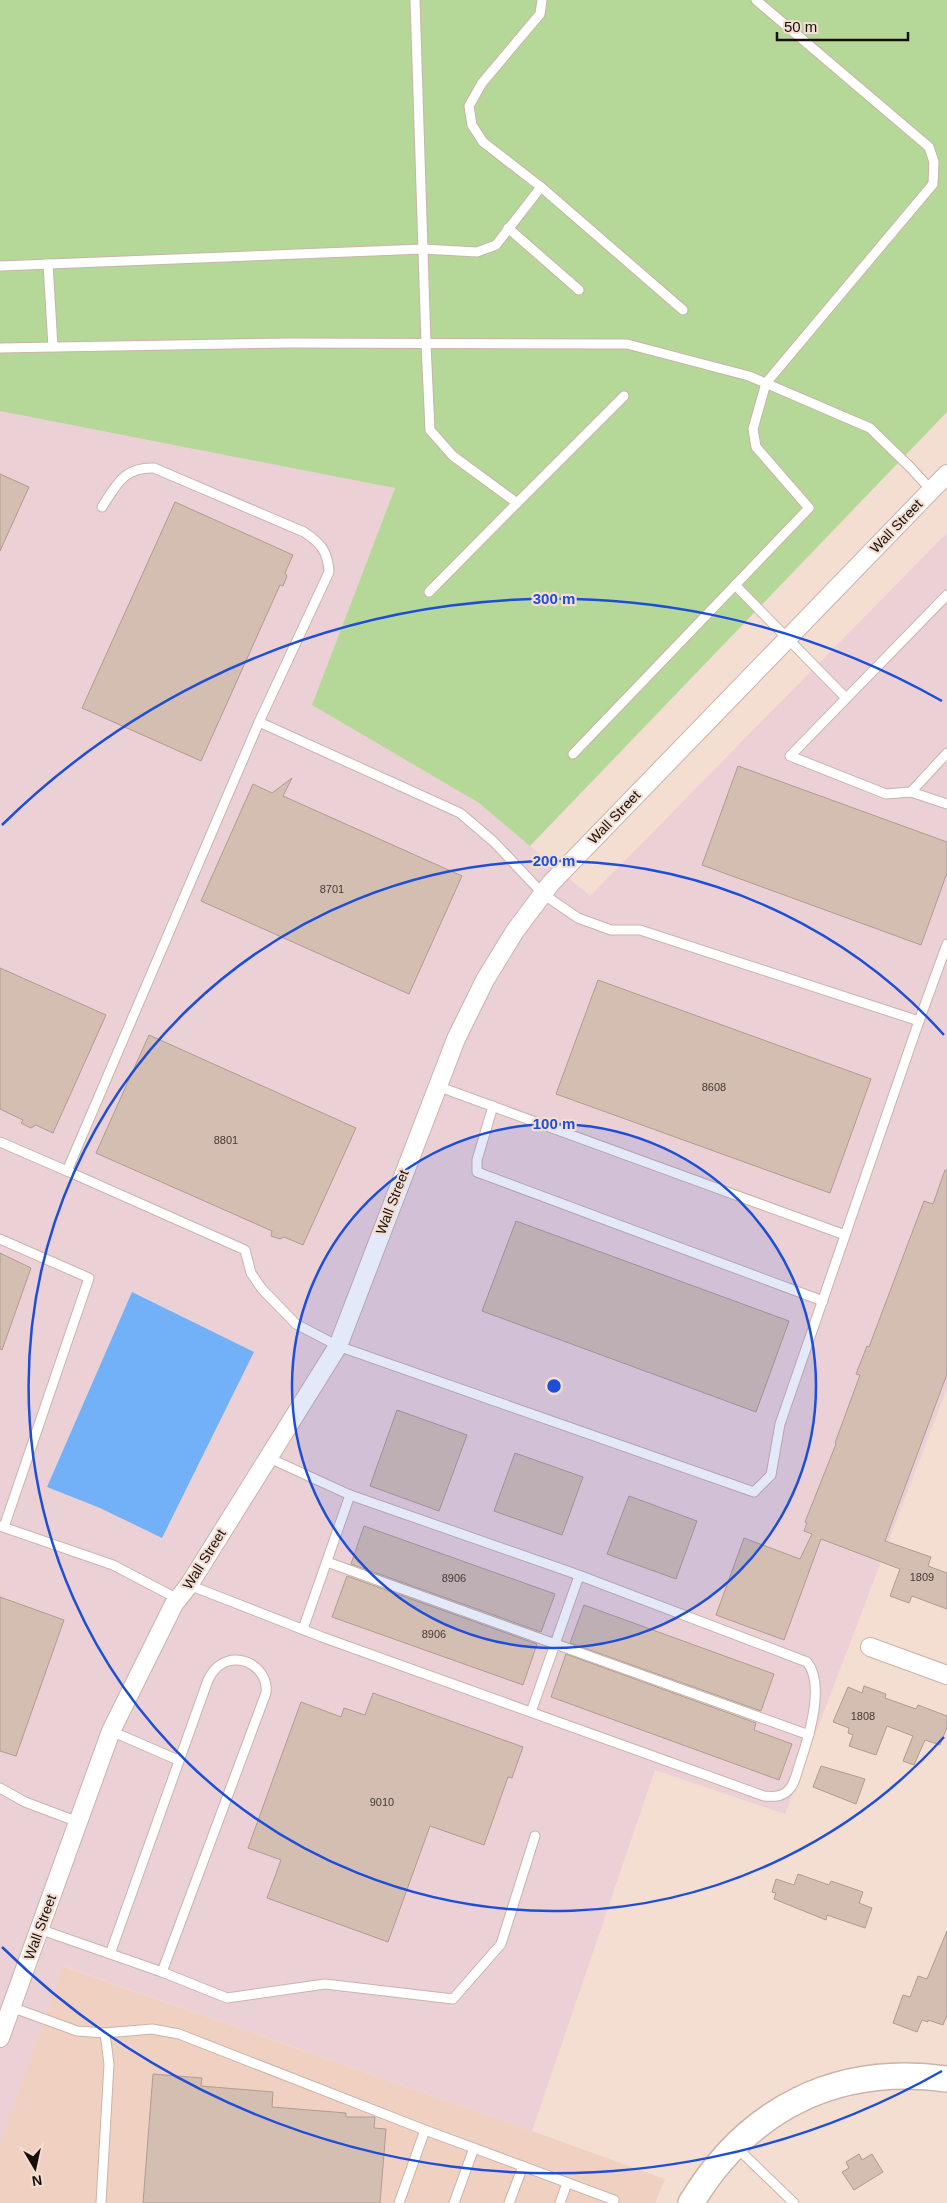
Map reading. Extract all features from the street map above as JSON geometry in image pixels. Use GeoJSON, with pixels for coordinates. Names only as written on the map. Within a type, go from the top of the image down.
{"type":"FeatureCollection","features":[{"type":"Feature","properties":{"kind":"street","name":"Wall Street"},"geometry":{"type":"LineString","coordinates":[[0,2038],[110,1731],[183,1592],[338,1346],[437,1086],[456,1039],[485,980],[515,932],[551,883],[947,474]]}},
{"type":"Feature","properties":{"kind":"street"},"geometry":{"type":"LineString","coordinates":[[870,1647],[947,1675]]}},
{"type":"Feature","properties":{"kind":"street"},"geometry":{"type":"LineString","coordinates":[[692,2203],[719,2162],[734,2145],[770,2116],[788,2105],[827,2088],[860,2079],[915,2076],[947,2079]]}},
{"type":"Feature","properties":{"kind":"lane"},"geometry":{"type":"LineString","coordinates":[[416,0],[430,430],[453,456],[517,503]]}},
{"type":"Feature","properties":{"kind":"lane"},"geometry":{"type":"LineString","coordinates":[[542,0],[540,14],[482,83],[469,106],[472,125],[483,142],[541,187],[683,310]]}},
{"type":"Feature","properties":{"kind":"lane"},"geometry":{"type":"LineString","coordinates":[[573,754],[809,508],[756,447],[753,429],[766,384],[933,184],[934,162],[928,147],[756,0]]}},
{"type":"Feature","properties":{"kind":"lane"},"geometry":{"type":"LineString","coordinates":[[0,266],[423,249],[477,252],[496,245],[541,187]]}},
{"type":"Feature","properties":{"kind":"lane"},"geometry":{"type":"LineString","coordinates":[[508,228],[579,290]]}},
{"type":"Feature","properties":{"kind":"lane"},"geometry":{"type":"LineString","coordinates":[[48,264],[53,347]]}},
{"type":"Feature","properties":{"kind":"lane"},"geometry":{"type":"LineString","coordinates":[[0,348],[627,344],[749,376],[870,428],[912,468],[931,490]]}},
{"type":"Feature","properties":{"kind":"lane"},"geometry":{"type":"LineString","coordinates":[[429,592],[624,396]]}},
{"type":"Feature","properties":{"kind":"lane"},"geometry":{"type":"LineString","coordinates":[[67,1171],[260,722],[329,572],[328,559],[324,548],[304,532],[154,468],[140,469],[126,474],[102,507]]}},
{"type":"Feature","properties":{"kind":"lane"},"geometry":{"type":"LineString","coordinates":[[735,585],[846,698]]}},
{"type":"Feature","properties":{"kind":"lane"},"geometry":{"type":"LineString","coordinates":[[947,595],[790,756],[886,794],[911,792],[947,804]]}},
{"type":"Feature","properties":{"kind":"lane"},"geometry":{"type":"LineString","coordinates":[[260,722],[460,814],[494,842],[543,894],[578,918],[612,930],[640,930],[919,1021]]}},
{"type":"Feature","properties":{"kind":"lane"},"geometry":{"type":"LineString","coordinates":[[911,792],[947,754]]}},
{"type":"Feature","properties":{"kind":"lane"},"geometry":{"type":"LineString","coordinates":[[0,1142],[245,1250],[251,1273],[262,1289],[296,1324],[338,1346],[754,1492],[771,1475],[780,1424],[947,944]]}},
{"type":"Feature","properties":{"kind":"lane"},"geometry":{"type":"LineString","coordinates":[[437,1086],[845,1235]]}},
{"type":"Feature","properties":{"kind":"lane"},"geometry":{"type":"LineString","coordinates":[[493,1106],[477,1160],[477,1172],[823,1301]]}},
{"type":"Feature","properties":{"kind":"lane"},"geometry":{"type":"LineString","coordinates":[[0,1239],[89,1278],[2,1527],[113,1565],[183,1592],[303,1628],[322,1638],[764,1796],[774,1797],[783,1795],[792,1787],[809,1735],[814,1712],[813,1669],[808,1662],[579,1576],[350,1495],[267,1457]]}},
{"type":"Feature","properties":{"kind":"lane"},"geometry":{"type":"LineString","coordinates":[[303,1628],[350,1495]]}},
{"type":"Feature","properties":{"kind":"lane"},"geometry":{"type":"LineString","coordinates":[[326,1562],[809,1735]]}},
{"type":"Feature","properties":{"kind":"lane"},"geometry":{"type":"LineString","coordinates":[[531,1712],[579,1576]]}},
{"type":"Feature","properties":{"kind":"lane"},"geometry":{"type":"LineString","coordinates":[[110,1954],[208,1680],[214,1670],[221,1664],[230,1661],[248,1663],[262,1673],[266,1679],[266,1693],[162,1972]]}},
{"type":"Feature","properties":{"kind":"lane"},"geometry":{"type":"LineString","coordinates":[[110,1731],[178,1760]]}},
{"type":"Feature","properties":{"kind":"lane"},"geometry":{"type":"LineString","coordinates":[[1,1790],[25,1802],[78,1822]]}},
{"type":"Feature","properties":{"kind":"lane"},"geometry":{"type":"LineString","coordinates":[[39,1929],[162,1972],[227,1998],[325,1984],[453,1999],[501,1944],[535,1836]]}},
{"type":"Feature","properties":{"kind":"lane"},"geometry":{"type":"LineString","coordinates":[[11,2007],[77,2031],[105,2032],[152,2029],[179,2034],[425,2130],[614,2200],[613,2203]]}},
{"type":"Feature","properties":{"kind":"lane"},"geometry":{"type":"LineString","coordinates":[[101,2203],[109,2064],[105,2032]]}},
{"type":"Feature","properties":{"kind":"lane"},"geometry":{"type":"LineString","coordinates":[[399,2203],[425,2130]]}},
{"type":"Feature","properties":{"kind":"lane"},"geometry":{"type":"LineString","coordinates":[[734,2145],[794,2203]]}},
{"type":"Feature","properties":{"kind":"lane"},"geometry":{"type":"LineString","coordinates":[[454,2203],[474,2148]]}},
{"type":"Feature","properties":{"kind":"lane"},"geometry":{"type":"LineString","coordinates":[[509,2203],[523,2166]]}},
{"type":"Feature","properties":{"kind":"lane"},"geometry":{"type":"LineString","coordinates":[[560,2203],[568,2183]]}},
{"type":"Feature","properties":{"kind":"shaded area"},"geometry":{"type":"Polygon","coordinates":[[[0,384],[395,488],[312,705],[479,803],[590,896],[947,533],[947,1388],[785,1814],[655,1770],[532,2131],[63,1966],[0,2144],[0,384]]]}},
{"type":"Feature","properties":{"kind":"shaded area"},"geometry":{"type":"Polygon","coordinates":[[[62,1966],[665,2179],[655,2203],[0,2203],[0,2144],[62,1966]]]}},
{"type":"Feature","properties":{"kind":"green space"},"geometry":{"type":"Polygon","coordinates":[[[0,0],[947,0],[947,412],[530,846],[479,803],[312,705],[395,488],[0,411],[0,0]]]}},
{"type":"Feature","properties":{"kind":"water"},"geometry":{"type":"Polygon","coordinates":[[[132,1292],[254,1352],[162,1538],[100,1508],[47,1487],[132,1292]]]}},
{"type":"Feature","properties":{"kind":"building"},"geometry":{"type":"Polygon","coordinates":[[[0,474],[29,487],[0,551],[0,474]]]}},
{"type":"Feature","properties":{"kind":"building"},"geometry":{"type":"Polygon","coordinates":[[[175,502],[293,555],[285,573],[287,576],[283,586],[280,585],[201,761],[82,708],[175,502]]]}},
{"type":"Feature","properties":{"kind":"building"},"geometry":{"type":"Polygon","coordinates":[[[738,766],[947,842],[947,873],[921,945],[702,865],[738,766]]]}},
{"type":"Feature","properties":{"kind":"building"},"geometry":{"type":"Polygon","coordinates":[[[292,778],[283,796],[462,876],[409,994],[201,901],[253,784],[272,793],[292,778]]]}},
{"type":"Feature","properties":{"kind":"building"},"geometry":{"type":"Polygon","coordinates":[[[0,968],[106,1015],[53,1133],[36,1125],[31,1128],[21,1123],[23,1120],[0,1109],[0,968]]]}},
{"type":"Feature","properties":{"kind":"building"},"geometry":{"type":"Polygon","coordinates":[[[598,980],[871,1079],[830,1193],[556,1094],[598,980]]]}},
{"type":"Feature","properties":{"kind":"building"},"geometry":{"type":"Polygon","coordinates":[[[149,1035],[356,1128],[303,1245],[284,1237],[280,1239],[271,1236],[272,1231],[96,1153],[149,1035]]]}},
{"type":"Feature","properties":{"kind":"building"},"geometry":{"type":"Polygon","coordinates":[[[945,1170],[947,1170],[947,1374],[885,1541],[931,1557],[928,1566],[947,1573],[947,1609],[912,1596],[909,1603],[890,1596],[900,1569],[821,1539],[784,1640],[716,1615],[744,1538],[800,1559],[812,1534],[804,1531],[807,1523],[805,1522],[836,1444],[860,1375],[856,1374],[867,1346],[869,1347],[924,1201],[933,1204],[945,1170]]]}},
{"type":"Feature","properties":{"kind":"building"},"geometry":{"type":"Polygon","coordinates":[[[516,1221],[789,1321],[756,1412],[482,1311],[516,1221]]]}},
{"type":"Feature","properties":{"kind":"building"},"geometry":{"type":"Polygon","coordinates":[[[0,1253],[31,1268],[2,1350],[0,1349],[0,1253]]]}},
{"type":"Feature","properties":{"kind":"building"},"geometry":{"type":"Polygon","coordinates":[[[397,1410],[467,1435],[439,1511],[370,1486],[397,1410]]]}},
{"type":"Feature","properties":{"kind":"building"},"geometry":{"type":"Polygon","coordinates":[[[515,1453],[583,1477],[562,1535],[494,1511],[515,1453]]]}},
{"type":"Feature","properties":{"kind":"building"},"geometry":{"type":"Polygon","coordinates":[[[629,1496],[697,1521],[676,1579],[607,1554],[629,1496]]]}},
{"type":"Feature","properties":{"kind":"building"},"geometry":{"type":"Polygon","coordinates":[[[364,1526],[555,1594],[541,1632],[351,1564],[364,1526]]]}},
{"type":"Feature","properties":{"kind":"building"},"geometry":{"type":"Polygon","coordinates":[[[347,1576],[537,1644],[523,1685],[332,1617],[347,1576]]]}},
{"type":"Feature","properties":{"kind":"building"},"geometry":{"type":"Polygon","coordinates":[[[0,1597],[64,1620],[16,1756],[0,1751],[0,1597]]]}},
{"type":"Feature","properties":{"kind":"building"},"geometry":{"type":"Polygon","coordinates":[[[584,1605],[774,1674],[761,1711],[570,1643],[584,1605]]]}},
{"type":"Feature","properties":{"kind":"building"},"geometry":{"type":"Polygon","coordinates":[[[566,1654],[756,1723],[754,1730],[792,1744],[779,1780],[551,1697],[566,1654]]]}},
{"type":"Feature","properties":{"kind":"building"},"geometry":{"type":"Polygon","coordinates":[[[864,1686],[886,1694],[885,1698],[916,1709],[918,1705],[947,1716],[947,1727],[940,1745],[925,1740],[914,1765],[903,1761],[913,1736],[887,1726],[876,1755],[849,1746],[853,1735],[848,1733],[849,1728],[833,1722],[848,1687],[862,1693],[864,1686]]]}},
{"type":"Feature","properties":{"kind":"building"},"geometry":{"type":"Polygon","coordinates":[[[373,1693],[523,1747],[512,1778],[508,1777],[484,1845],[430,1826],[388,1942],[267,1898],[281,1860],[248,1848],[301,1702],[341,1717],[344,1708],[365,1715],[373,1693]]]}},
{"type":"Feature","properties":{"kind":"building"},"geometry":{"type":"Polygon","coordinates":[[[821,1766],[865,1779],[856,1804],[813,1787],[821,1766]]]}},
{"type":"Feature","properties":{"kind":"building"},"geometry":{"type":"Polygon","coordinates":[[[798,1874],[829,1885],[831,1881],[863,1892],[859,1903],[872,1908],[865,1928],[827,1915],[826,1920],[774,1899],[776,1893],[772,1892],[776,1879],[794,1885],[798,1874]]]}},
{"type":"Feature","properties":{"kind":"building"},"geometry":{"type":"Polygon","coordinates":[[[947,1931],[947,2015],[943,2025],[922,2020],[917,2032],[893,2023],[903,1995],[910,1997],[918,1976],[927,1979],[947,1931]]]}},
{"type":"Feature","properties":{"kind":"building"},"geometry":{"type":"Polygon","coordinates":[[[153,2074],[202,2078],[201,2086],[273,2092],[272,2107],[346,2113],[346,2117],[375,2117],[374,2128],[386,2129],[380,2203],[143,2203],[153,2074]]]}},
{"type":"Feature","properties":{"kind":"building"},"geometry":{"type":"Polygon","coordinates":[[[859,2154],[862,2160],[872,2154],[883,2172],[854,2190],[842,2172],[849,2168],[846,2162],[859,2154]]]}}]}
